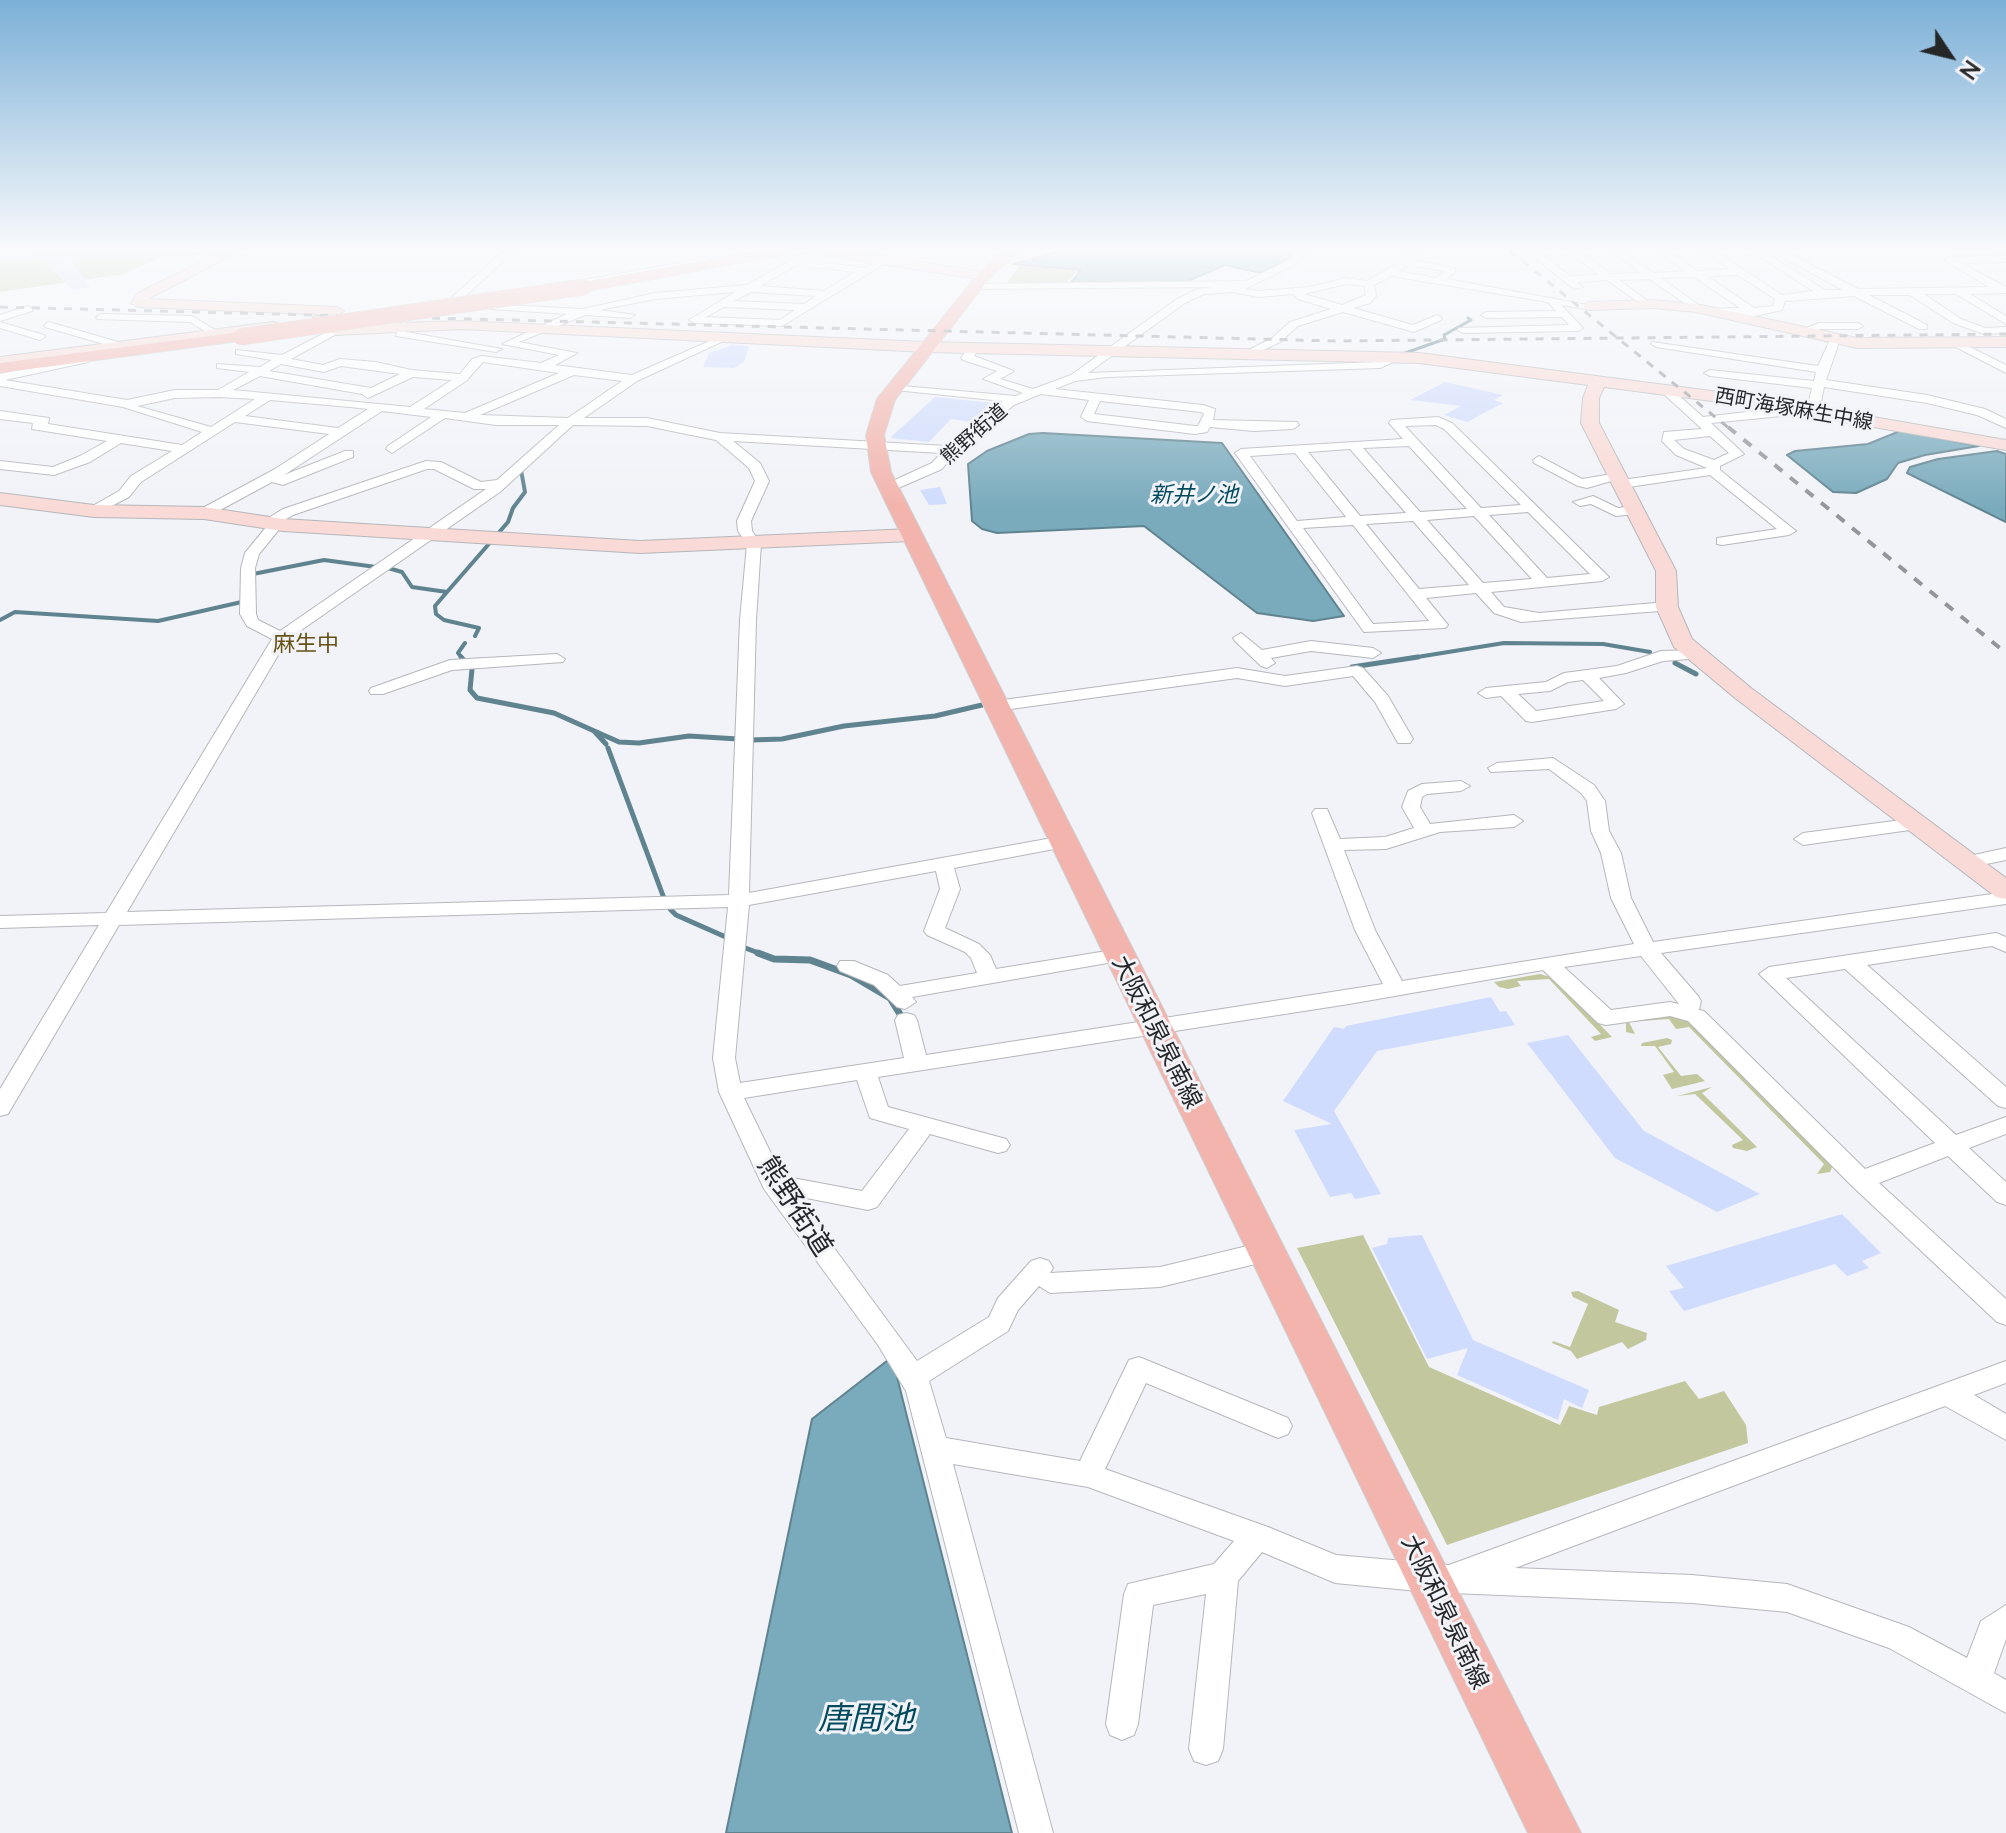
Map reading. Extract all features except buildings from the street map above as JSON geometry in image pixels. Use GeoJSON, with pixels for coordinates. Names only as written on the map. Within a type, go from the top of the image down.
{"type":"FeatureCollection","features":[{"type":"Feature","properties":{"kind":"main road"},"geometry":{"type":"LineString","coordinates":[[0,366],[268,337]]}},
{"type":"Feature","properties":{"kind":"main road"},"geometry":{"type":"LineString","coordinates":[[875,445],[880,413],[895,387],[935,337]]}},
{"type":"Feature","properties":{"kind":"main road","name":"大阪和泉泉南線"},"geometry":{"type":"LineString","coordinates":[[875,445],[889,488],[911,535],[1154,1026],[1440,1578],[1555,1833]]}},
{"type":"Feature","properties":{"kind":"street"},"geometry":{"type":"LineString","coordinates":[[89,337],[121,346]]}},
{"type":"Feature","properties":{"kind":"street"},"geometry":{"type":"LineString","coordinates":[[0,366],[189,337]]}},
{"type":"Feature","properties":{"kind":"street"},"geometry":{"type":"LineString","coordinates":[[0,381],[20,371],[84,360],[274,337]]}},
{"type":"Feature","properties":{"kind":"street"},"geometry":{"type":"LineString","coordinates":[[220,393],[321,337]]}},
{"type":"Feature","properties":{"kind":"street"},"geometry":{"type":"LineString","coordinates":[[420,337],[571,353],[545,366]]}},
{"type":"Feature","properties":{"kind":"street"},"geometry":{"type":"LineString","coordinates":[[412,411],[463,378],[476,361],[524,337]]}},
{"type":"Feature","properties":{"kind":"street","name":"西町海塚麻生中線"},"geometry":{"type":"LineString","coordinates":[[698,337],[927,347],[1400,356],[1704,394],[2004,447]]}},
{"type":"Feature","properties":{"kind":"street"},"geometry":{"type":"LineString","coordinates":[[1073,378],[1131,337]]}},
{"type":"Feature","properties":{"kind":"street","name":"熊野街道"},"geometry":{"type":"LineString","coordinates":[[889,488],[937,466],[950,450],[1016,399],[1073,378],[1201,371],[1249,353],[1280,337]]}},
{"type":"Feature","properties":{"kind":"street"},"geometry":{"type":"LineString","coordinates":[[1699,421],[1814,407],[1819,379],[1836,337]]}},
{"type":"Feature","properties":{"kind":"street"},"geometry":{"type":"LineString","coordinates":[[1898,337],[1956,343],[2006,342]]}},
{"type":"Feature","properties":{"kind":"street"},"geometry":{"type":"LineString","coordinates":[[0,1108],[281,637],[500,484],[567,424],[633,379],[728,338]]}},
{"type":"Feature","properties":{"kind":"street"},"geometry":{"type":"LineString","coordinates":[[240,341],[279,359],[324,369],[340,362],[463,378]]}},
{"type":"Feature","properties":{"kind":"street"},"geometry":{"type":"LineString","coordinates":[[1956,343],[2006,370]]}},
{"type":"Feature","properties":{"kind":"street"},"geometry":{"type":"LineString","coordinates":[[1656,344],[1716,352],[1819,379],[1927,399],[1981,412],[2006,424]]}},
{"type":"Feature","properties":{"kind":"street"},"geometry":{"type":"LineString","coordinates":[[974,348],[967,358],[1008,371],[989,379],[1037,392],[1096,397],[1203,409],[1211,412],[1203,429],[1195,430],[1087,417],[1096,397]]}},
{"type":"Feature","properties":{"kind":"street"},"geometry":{"type":"LineString","coordinates":[[295,350],[329,356]]}},
{"type":"Feature","properties":{"kind":"street"},"geometry":{"type":"LineString","coordinates":[[1704,394],[1716,352]]}},
{"type":"Feature","properties":{"kind":"street"},"geometry":{"type":"LineString","coordinates":[[1201,371],[1380,365],[1400,356]]}},
{"type":"Feature","properties":{"kind":"street"},"geometry":{"type":"LineString","coordinates":[[482,359],[633,379]]}},
{"type":"Feature","properties":{"kind":"street"},"geometry":{"type":"LineString","coordinates":[[0,366],[84,360]]}},
{"type":"Feature","properties":{"kind":"street"},"geometry":{"type":"LineString","coordinates":[[221,366],[372,392]]}},
{"type":"Feature","properties":{"kind":"street"},"geometry":{"type":"LineString","coordinates":[[464,418],[575,370]]}},
{"type":"Feature","properties":{"kind":"street"},"geometry":{"type":"LineString","coordinates":[[350,403],[411,373]]}},
{"type":"Feature","properties":{"kind":"street"},"geometry":{"type":"LineString","coordinates":[[1710,373],[1819,379]]}},
{"type":"Feature","properties":{"kind":"street"},"geometry":{"type":"LineString","coordinates":[[1598,380],[1591,398],[1590,423],[1666,571],[1667,607],[1682,642],[2006,891]]}},
{"type":"Feature","properties":{"kind":"street"},"geometry":{"type":"LineString","coordinates":[[0,381],[127,404],[175,394],[220,393],[350,403],[464,418],[567,424],[617,420],[647,422],[720,437],[950,450]]}},
{"type":"Feature","properties":{"kind":"street"},"geometry":{"type":"LineString","coordinates":[[895,387],[1016,399]]}},
{"type":"Feature","properties":{"kind":"street"},"geometry":{"type":"LineString","coordinates":[[1539,460],[1587,484],[1713,468],[1738,454],[1670,394],[1673,390]]}},
{"type":"Feature","properties":{"kind":"street"},"geometry":{"type":"LineString","coordinates":[[94,511],[124,494],[136,479],[267,397]]}},
{"type":"Feature","properties":{"kind":"street"},"geometry":{"type":"LineString","coordinates":[[127,404],[129,409],[211,431]]}},
{"type":"Feature","properties":{"kind":"street"},"geometry":{"type":"LineString","coordinates":[[204,513],[240,495],[379,407]]}},
{"type":"Feature","properties":{"kind":"street"},"geometry":{"type":"LineString","coordinates":[[0,415],[45,421],[33,428],[183,449]]}},
{"type":"Feature","properties":{"kind":"street"},"geometry":{"type":"LineString","coordinates":[[392,449],[442,415]]}},
{"type":"Feature","properties":{"kind":"street"},"geometry":{"type":"LineString","coordinates":[[232,418],[339,432]]}},
{"type":"Feature","properties":{"kind":"street"},"geometry":{"type":"LineString","coordinates":[[1416,594],[1544,583],[1602,577],[1448,426],[1438,421],[1395,423],[1544,583]]}},
{"type":"Feature","properties":{"kind":"street"},"geometry":{"type":"LineString","coordinates":[[1206,423],[1254,427],[1293,425]]}},
{"type":"Feature","properties":{"kind":"street"},"geometry":{"type":"LineString","coordinates":[[1711,432],[1668,435],[1668,441],[1680,452],[1713,468],[1789,531],[1722,541]]}},
{"type":"Feature","properties":{"kind":"street","name":"熊野街道"},"geometry":{"type":"LineString","coordinates":[[720,437],[755,466],[762,481],[744,521],[745,531],[754,544],[748,620],[739,901],[724,1058],[730,1092],[773,1183],[887,1337],[919,1388],[1036,1833]]}},
{"type":"Feature","properties":{"kind":"street"},"geometry":{"type":"LineString","coordinates":[[0,465],[54,471],[85,459],[119,439]]}},
{"type":"Feature","properties":{"kind":"street"},"geometry":{"type":"LineString","coordinates":[[1299,449],[1440,625],[1369,629],[1241,453],[1353,445],[1412,442]]}},
{"type":"Feature","properties":{"kind":"street"},"geometry":{"type":"LineString","coordinates":[[1353,445],[1499,610],[1521,617],[1667,607]]}},
{"type":"Feature","properties":{"kind":"street"},"geometry":{"type":"LineString","coordinates":[[240,495],[349,454]]}},
{"type":"Feature","properties":{"kind":"street"},"geometry":{"type":"LineString","coordinates":[[281,637],[252,623],[248,614],[248,568],[252,553],[273,523],[288,512],[426,465],[436,465],[479,486],[500,484]]}},
{"type":"Feature","properties":{"kind":"street"},"geometry":{"type":"LineString","coordinates":[[0,499],[94,511],[204,513],[273,523],[640,547],[911,535]]}},
{"type":"Feature","properties":{"kind":"street"},"geometry":{"type":"LineString","coordinates":[[1580,502],[1593,500],[1616,512],[1635,510]]}},
{"type":"Feature","properties":{"kind":"street"},"geometry":{"type":"LineString","coordinates":[[1293,525],[1534,508]]}},
{"type":"Feature","properties":{"kind":"street"},"geometry":{"type":"LineString","coordinates":[[996,706],[1271,666],[1241,638]]}},
{"type":"Feature","properties":{"kind":"street"},"geometry":{"type":"LineString","coordinates":[[1258,655],[1311,646],[1373,653]]}},
{"type":"Feature","properties":{"kind":"street"},"geometry":{"type":"LineString","coordinates":[[1486,693],[1550,686],[1564,678],[1620,670],[1661,656],[1696,655]]}},
{"type":"Feature","properties":{"kind":"street"},"geometry":{"type":"LineString","coordinates":[[377,691],[450,665],[557,659]]}},
{"type":"Feature","properties":{"kind":"street"},"geometry":{"type":"LineString","coordinates":[[1237,673],[1285,681],[1357,671],[1382,700],[1404,739]]}},
{"type":"Feature","properties":{"kind":"street"},"geometry":{"type":"LineString","coordinates":[[1505,691],[1532,717],[1616,704],[1587,675]]}},
{"type":"Feature","properties":{"kind":"street"},"geometry":{"type":"LineString","coordinates":[[1497,768],[1553,763],[1588,789],[1596,801],[1600,831],[1611,853],[1621,898],[1646,949],[1690,1001],[1687,1014]]}},
{"type":"Feature","properties":{"kind":"street"},"geometry":{"type":"LineString","coordinates":[[1425,831],[1411,807],[1414,795],[1422,789],[1461,786]]}},
{"type":"Feature","properties":{"kind":"street"},"geometry":{"type":"LineString","coordinates":[[1321,813],[1365,930],[1396,989]]}},
{"type":"Feature","properties":{"kind":"street"},"geometry":{"type":"LineString","coordinates":[[1333,845],[1386,843],[1425,831],[1514,821]]}},
{"type":"Feature","properties":{"kind":"street"},"geometry":{"type":"LineString","coordinates":[[1803,839],[1917,824]]}},
{"type":"Feature","properties":{"kind":"street"},"geometry":{"type":"LineString","coordinates":[[0,922],[739,901],[1063,842]]}},
{"type":"Feature","properties":{"kind":"street"},"geometry":{"type":"LineString","coordinates":[[1967,862],[2006,854]]}},
{"type":"Feature","properties":{"kind":"street"},"geometry":{"type":"LineString","coordinates":[[944,864],[950,889],[934,931],[972,948],[980,955],[989,977]]}},
{"type":"Feature","properties":{"kind":"street"},"geometry":{"type":"LineString","coordinates":[[730,1092],[917,1065],[1547,963],[2006,898]]}},
{"type":"Feature","properties":{"kind":"street"},"geometry":{"type":"LineString","coordinates":[[2006,946],[1996,939],[1769,974],[2006,1196]]}},
{"type":"Feature","properties":{"kind":"street"},"geometry":{"type":"LineString","coordinates":[[903,1005],[989,977],[1119,955]]}},
{"type":"Feature","properties":{"kind":"street"},"geometry":{"type":"LineString","coordinates":[[1849,961],[2006,1100]]}},
{"type":"Feature","properties":{"kind":"street"},"geometry":{"type":"LineString","coordinates":[[1547,963],[1606,1018],[1670,1009],[1696,1016],[1861,1180],[2006,1315]]}},
{"type":"Feature","properties":{"kind":"street"},"geometry":{"type":"LineString","coordinates":[[847,966],[881,980],[903,1005],[917,1065]]}},
{"type":"Feature","properties":{"kind":"street"},"geometry":{"type":"LineString","coordinates":[[866,1073],[878,1112],[998,1145]]}},
{"type":"Feature","properties":{"kind":"street"},"geometry":{"type":"LineString","coordinates":[[773,1183],[868,1201],[924,1125]]}},
{"type":"Feature","properties":{"kind":"street"},"geometry":{"type":"LineString","coordinates":[[1861,1180],[2006,1125]]}},
{"type":"Feature","properties":{"kind":"street"},"geometry":{"type":"LineString","coordinates":[[913,1377],[999,1324],[1007,1305],[1045,1276],[1160,1277],[1268,1251]]}},
{"type":"Feature","properties":{"kind":"street"},"geometry":{"type":"LineString","coordinates":[[1088,1475],[1139,1368],[1278,1426]]}},
{"type":"Feature","properties":{"kind":"street"},"geometry":{"type":"LineString","coordinates":[[1440,1578],[2006,1372]]}},
{"type":"Feature","properties":{"kind":"street"},"geometry":{"type":"LineString","coordinates":[[1948,1394],[2006,1428]]}},
{"type":"Feature","properties":{"kind":"street"},"geometry":{"type":"LineString","coordinates":[[937,1449],[1088,1475],[1257,1536],[1335,1569],[1440,1578],[1692,1589],[1787,1598],[1898,1637],[2006,1697]]}},
{"type":"Feature","properties":{"kind":"street"},"geometry":{"type":"LineString","coordinates":[[1206,1749],[1223,1576],[1257,1536]]}},
{"type":"Feature","properties":{"kind":"street"},"geometry":{"type":"LineString","coordinates":[[1122,1724],[1139,1594],[1223,1576]]}},
{"type":"Feature","properties":{"kind":"street"},"geometry":{"type":"LineString","coordinates":[[1976,1680],[1992,1631],[2006,1620]]}},
{"type":"Feature","properties":{"kind":"green space"},"geometry":{"type":"Polygon","coordinates":[[[1540,974],[1554,978],[1612,1037],[1595,1041],[1591,1037],[1601,1034],[1549,979],[1517,981],[1521,986],[1508,989],[1494,982],[1540,974]]]}},
{"type":"Feature","properties":{"kind":"green space"},"geometry":{"type":"Polygon","coordinates":[[[1673,1015],[1685,1018],[1833,1165],[1830,1172],[1817,1174],[1824,1164],[1689,1027],[1676,1029],[1669,1019],[1629,1022],[1635,1034],[1626,1032],[1626,1020],[1673,1015]]]}},
{"type":"Feature","properties":{"kind":"green space"},"geometry":{"type":"Polygon","coordinates":[[[1667,1038],[1672,1040],[1671,1044],[1658,1047],[1681,1076],[1697,1074],[1705,1081],[1672,1089],[1663,1075],[1674,1072],[1655,1046],[1641,1046],[1642,1043],[1667,1038]]]}},
{"type":"Feature","properties":{"kind":"green space"},"geometry":{"type":"Polygon","coordinates":[[[1712,1087],[1702,1093],[1757,1147],[1747,1151],[1733,1148],[1732,1145],[1743,1140],[1695,1094],[1677,1096],[1712,1087]]]}},
{"type":"Feature","properties":{"kind":"green space"},"geometry":{"type":"Polygon","coordinates":[[[1363,1235],[1429,1367],[1560,1425],[1569,1406],[1597,1415],[1599,1407],[1685,1381],[1699,1399],[1724,1391],[1746,1425],[1748,1443],[1447,1545],[1297,1248],[1363,1235]]]}},
{"type":"Feature","properties":{"kind":"green space"},"geometry":{"type":"Polygon","coordinates":[[[1578,1291],[1619,1310],[1615,1322],[1647,1333],[1646,1340],[1628,1349],[1622,1342],[1577,1359],[1571,1351],[1552,1343],[1570,1347],[1588,1304],[1573,1297],[1571,1292],[1578,1291]]]}},
{"type":"Feature","properties":{"kind":"water"},"geometry":{"type":"Polygon","coordinates":[[[1900,431],[1979,446],[1898,463],[1887,479],[1856,493],[1833,492],[1787,455],[1795,451],[1868,444],[1900,431]]]}},
{"type":"Feature","properties":{"kind":"water","name":"新井ノ池"},"geometry":{"type":"Polygon","coordinates":[[[1029,434],[1222,443],[1344,616],[1313,621],[1257,613],[1144,526],[997,533],[982,529],[972,521],[968,464],[987,451],[1029,434]]]}},
{"type":"Feature","properties":{"kind":"water"},"geometry":{"type":"Polygon","coordinates":[[[1997,451],[2006,454],[2006,522],[1907,473],[1910,467],[1938,459],[1997,451]]]}},
{"type":"Feature","properties":{"kind":"water","name":"唐間池"},"geometry":{"type":"Polygon","coordinates":[[[892,1357],[1012,1833],[726,1833],[812,1419],[892,1357]]]}},
{"type":"Feature","properties":{"kind":"waterway"},"geometry":{"type":"LineString","coordinates":[[1405,353],[1445,339],[1444,337]]}},
{"type":"Feature","properties":{"kind":"waterway"},"geometry":{"type":"LineString","coordinates":[[447,592],[508,522],[513,508],[525,492],[521,470]]}},
{"type":"Feature","properties":{"kind":"waterway"},"geometry":{"type":"LineString","coordinates":[[254,580],[253,574],[324,560],[376,567]]}},
{"type":"Feature","properties":{"kind":"waterway"},"geometry":{"type":"LineString","coordinates":[[388,568],[402,572],[412,587],[447,592]]}},
{"type":"Feature","properties":{"kind":"waterway"},"geometry":{"type":"LineString","coordinates":[[447,592],[435,606],[436,614],[444,620],[479,628],[475,636]]}},
{"type":"Feature","properties":{"kind":"waterway"},"geometry":{"type":"LineString","coordinates":[[0,620],[15,612],[158,621],[246,601]]}},
{"type":"Feature","properties":{"kind":"waterway"},"geometry":{"type":"LineString","coordinates":[[463,659],[458,653],[465,643]]}},
{"type":"Feature","properties":{"kind":"waterway"},"geometry":{"type":"LineString","coordinates":[[1408,659],[1504,643],[1603,644],[1650,652]]}},
{"type":"Feature","properties":{"kind":"waterway"},"geometry":{"type":"LineString","coordinates":[[461,657],[472,669],[470,690],[477,698],[554,713],[619,742],[639,743],[689,736],[738,739]]}},
{"type":"Feature","properties":{"kind":"waterway"},"geometry":{"type":"LineString","coordinates":[[1408,659],[1418,657]]}},
{"type":"Feature","properties":{"kind":"waterway"},"geometry":{"type":"LineString","coordinates":[[1352,667],[1408,659]]}},
{"type":"Feature","properties":{"kind":"waterway"},"geometry":{"type":"LineString","coordinates":[[1675,663],[1696,674]]}},
{"type":"Feature","properties":{"kind":"waterway"},"geometry":{"type":"LineString","coordinates":[[751,740],[782,739],[844,726],[935,716],[982,705]]}},
{"type":"Feature","properties":{"kind":"waterway"},"geometry":{"type":"LineString","coordinates":[[594,731],[606,744]]}},
{"type":"Feature","properties":{"kind":"waterway"},"geometry":{"type":"LineString","coordinates":[[608,748],[665,901]]}},
{"type":"Feature","properties":{"kind":"waterway"},"geometry":{"type":"LineString","coordinates":[[670,909],[676,915],[728,938]]}},
{"type":"Feature","properties":{"kind":"waterway"},"geometry":{"type":"LineString","coordinates":[[740,946],[764,955]]}},
{"type":"Feature","properties":{"kind":"waterway"},"geometry":{"type":"LineString","coordinates":[[758,953],[774,959],[810,960],[851,975],[890,998],[903,1019]]}},
{"type":"Feature","properties":{"kind":"railway"},"geometry":{"type":"LineString","coordinates":[[1161,337],[1336,341],[1618,338]]}},
{"type":"Feature","properties":{"kind":"railway"},"geometry":{"type":"LineString","coordinates":[[1618,338],[1763,337]]}},
{"type":"Feature","properties":{"kind":"railway"},"geometry":{"type":"LineString","coordinates":[[1618,338],[1730,429]]}},
{"type":"Feature","properties":{"kind":"railway"},"geometry":{"type":"LineString","coordinates":[[1728,427],[2006,653]]}},
{"type":"Feature","properties":{"kind":"district","name":"麻生中"},"geometry":{"type":"Point","coordinates":[306,644]}}]}
